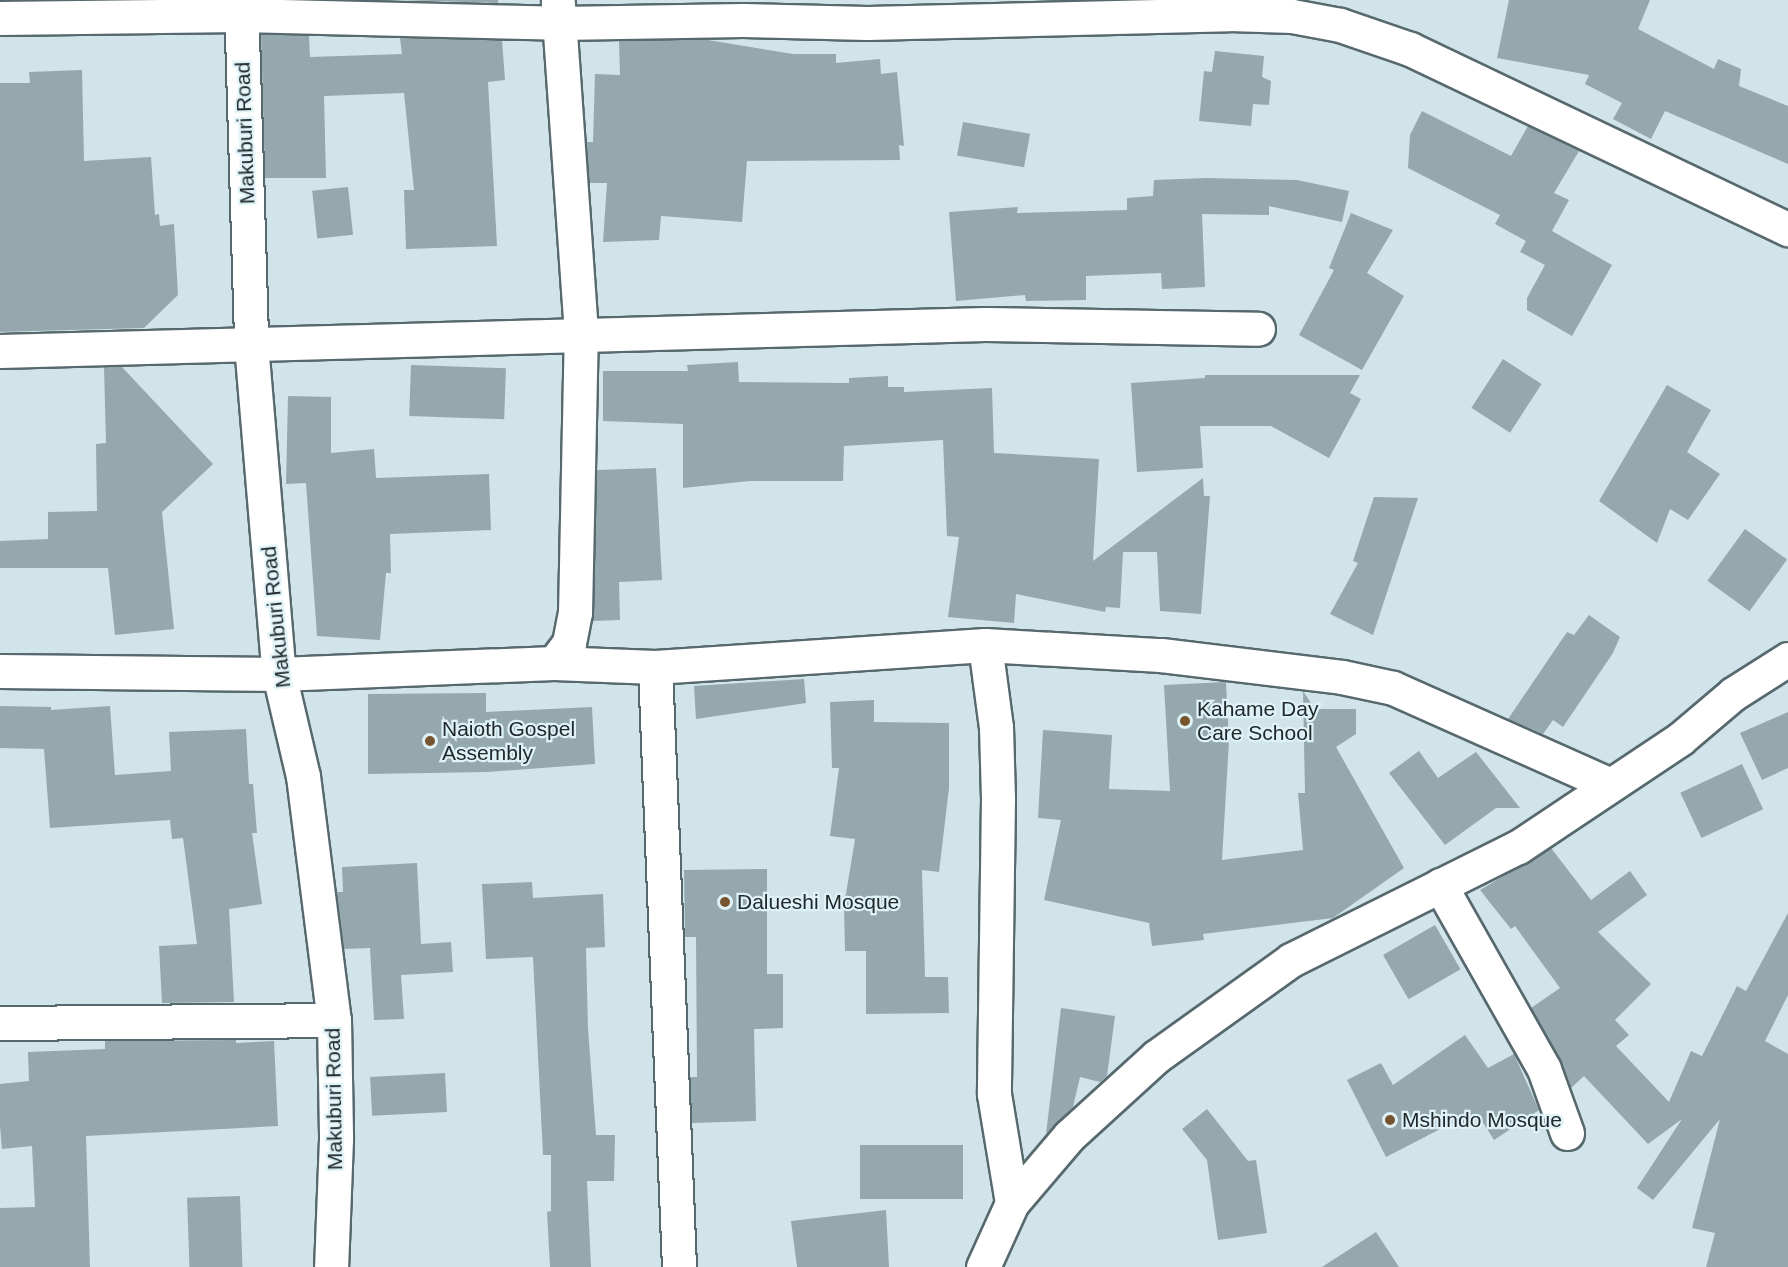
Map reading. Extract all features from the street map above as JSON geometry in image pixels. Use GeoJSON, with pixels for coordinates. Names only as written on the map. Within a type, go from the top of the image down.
{"type":"FeatureCollection","features":[{"type":"Feature","properties":{"kind":"street"},"geometry":{"type":"LineString","coordinates":[[0,18],[241,7],[558,11],[743,20],[867,23],[1229,14],[1292,16],[1340,25],[1410,49],[1788,229]]}},
{"type":"Feature","properties":{"kind":"street","name":"Makuburi Road"},"geometry":{"type":"LineString","coordinates":[[241,7],[251,344],[279,674],[303,776],[333,1020],[336,1139],[331,1267]]}},
{"type":"Feature","properties":{"kind":"street"},"geometry":{"type":"LineString","coordinates":[[554,663],[569,643],[575,613],[581,333],[558,11]]}},
{"type":"Feature","properties":{"kind":"street"},"geometry":{"type":"LineString","coordinates":[[0,351],[581,333],[985,324],[1258,330]]}},
{"type":"Feature","properties":{"kind":"street"},"geometry":{"type":"LineString","coordinates":[[0,671],[279,674],[554,663],[655,667],[986,645],[1161,655],[1342,677],[1394,688],[1609,784]]}},
{"type":"Feature","properties":{"kind":"street"},"geometry":{"type":"LineString","coordinates":[[986,645],[996,727],[998,798],[994,1094],[1012,1203]]}},
{"type":"Feature","properties":{"kind":"street"},"geometry":{"type":"LineString","coordinates":[[983,1267],[1012,1203],[1070,1136],[1157,1056],[1291,960],[1518,847],[1609,784],[1680,739],[1733,694],[1788,659]]}},
{"type":"Feature","properties":{"kind":"street"},"geometry":{"type":"LineString","coordinates":[[655,667],[679,1267]]}},
{"type":"Feature","properties":{"kind":"street"},"geometry":{"type":"LineString","coordinates":[[1440,885],[1544,1069],[1566,1133]]}},
{"type":"Feature","properties":{"kind":"street"},"geometry":{"type":"LineString","coordinates":[[0,1023],[333,1020]]}},
{"type":"Feature","properties":{"kind":"building"},"geometry":{"type":"Polygon","coordinates":[[[397,0],[498,0],[498,3],[397,0]]]}},
{"type":"Feature","properties":{"kind":"building"},"geometry":{"type":"Polygon","coordinates":[[[1509,0],[1650,0],[1638,29],[1714,69],[1718,59],[1741,69],[1739,86],[1788,106],[1788,164],[1665,111],[1651,139],[1613,119],[1622,103],[1585,84],[1589,75],[1497,58],[1509,0]]]}},
{"type":"Feature","properties":{"kind":"building"},"geometry":{"type":"Polygon","coordinates":[[[261,34],[309,35],[310,57],[402,54],[400,38],[502,40],[505,80],[488,82],[497,246],[406,249],[404,190],[414,190],[404,93],[324,96],[326,178],[265,178],[261,34]]]}},
{"type":"Feature","properties":{"kind":"building"},"geometry":{"type":"Polygon","coordinates":[[[702,39],[793,54],[836,54],[836,63],[880,59],[881,74],[897,72],[904,146],[899,145],[900,160],[747,161],[742,222],[661,216],[659,240],[603,242],[607,183],[589,183],[587,142],[593,142],[595,74],[620,75],[619,41],[702,39]]]}},
{"type":"Feature","properties":{"kind":"building"},"geometry":{"type":"Polygon","coordinates":[[[1215,51],[1264,56],[1262,77],[1271,81],[1269,105],[1253,104],[1251,126],[1199,121],[1204,71],[1212,72],[1215,51]]]}},
{"type":"Feature","properties":{"kind":"building"},"geometry":{"type":"Polygon","coordinates":[[[82,70],[84,161],[151,157],[155,215],[159,214],[160,226],[174,224],[178,295],[144,328],[0,332],[0,83],[30,83],[29,72],[82,70]]]}},
{"type":"Feature","properties":{"kind":"building"},"geometry":{"type":"Polygon","coordinates":[[[1422,111],[1511,156],[1528,126],[1579,151],[1554,193],[1569,200],[1552,231],[1612,265],[1572,336],[1527,310],[1527,298],[1545,265],[1520,252],[1526,241],[1495,224],[1500,215],[1408,168],[1410,135],[1422,111]]]}},
{"type":"Feature","properties":{"kind":"building"},"geometry":{"type":"Polygon","coordinates":[[[963,122],[1030,134],[1024,167],[957,155],[963,122]]]}},
{"type":"Feature","properties":{"kind":"building"},"geometry":{"type":"Polygon","coordinates":[[[1207,178],[1297,180],[1349,191],[1342,222],[1269,206],[1269,215],[1202,214],[1205,287],[1162,289],[1161,273],[1086,276],[1086,300],[1026,301],[1025,295],[956,301],[949,212],[1018,207],[1017,213],[1127,210],[1127,198],[1153,196],[1154,180],[1207,178]]]}},
{"type":"Feature","properties":{"kind":"building"},"geometry":{"type":"Polygon","coordinates":[[[348,187],[353,235],[317,239],[312,191],[348,187]]]}},
{"type":"Feature","properties":{"kind":"building"},"geometry":{"type":"Polygon","coordinates":[[[1351,213],[1393,230],[1367,273],[1404,296],[1362,370],[1299,335],[1334,270],[1329,268],[1351,213]]]}},
{"type":"Feature","properties":{"kind":"building"},"geometry":{"type":"Polygon","coordinates":[[[1503,359],[1542,384],[1510,433],[1471,408],[1503,359]]]}},
{"type":"Feature","properties":{"kind":"building"},"geometry":{"type":"Polygon","coordinates":[[[738,362],[739,382],[849,383],[849,378],[888,376],[888,387],[904,387],[904,392],[992,388],[994,453],[1099,459],[1093,561],[1203,478],[1204,496],[1210,496],[1201,614],[1160,611],[1157,552],[1123,552],[1120,608],[1106,607],[1105,612],[1016,594],[1014,623],[948,617],[959,537],[947,536],[943,440],[844,446],[843,481],[750,481],[683,488],[683,424],[603,421],[603,371],[688,371],[687,365],[738,362]]]}},
{"type":"Feature","properties":{"kind":"building"},"geometry":{"type":"Polygon","coordinates":[[[411,365],[506,368],[504,419],[409,416],[411,365]]]}},
{"type":"Feature","properties":{"kind":"building"},"geometry":{"type":"Polygon","coordinates":[[[121,366],[213,464],[162,512],[174,629],[115,635],[108,568],[0,568],[0,541],[48,539],[48,512],[97,511],[96,444],[106,443],[104,367],[121,366]]]}},
{"type":"Feature","properties":{"kind":"building"},"geometry":{"type":"Polygon","coordinates":[[[1205,375],[1360,375],[1350,393],[1361,399],[1329,458],[1271,426],[1200,426],[1203,468],[1137,472],[1131,383],[1205,378],[1205,375]]]}},
{"type":"Feature","properties":{"kind":"building"},"geometry":{"type":"Polygon","coordinates":[[[1667,385],[1711,410],[1687,452],[1720,474],[1688,520],[1670,509],[1657,543],[1599,501],[1667,385]]]}},
{"type":"Feature","properties":{"kind":"building"},"geometry":{"type":"Polygon","coordinates":[[[288,396],[331,397],[331,453],[374,449],[376,478],[489,474],[491,530],[390,534],[391,573],[386,573],[380,640],[317,636],[306,483],[286,484],[288,396]]]}},
{"type":"Feature","properties":{"kind":"building"},"geometry":{"type":"Polygon","coordinates":[[[656,468],[662,580],[619,582],[620,620],[593,621],[597,470],[656,468]]]}},
{"type":"Feature","properties":{"kind":"building"},"geometry":{"type":"Polygon","coordinates":[[[1374,497],[1418,498],[1373,635],[1330,614],[1358,563],[1353,561],[1374,497]]]}},
{"type":"Feature","properties":{"kind":"building"},"geometry":{"type":"Polygon","coordinates":[[[1745,529],[1787,560],[1749,611],[1707,581],[1745,529]]]}},
{"type":"Feature","properties":{"kind":"building"},"geometry":{"type":"Polygon","coordinates":[[[1589,615],[1620,637],[1613,653],[1563,727],[1553,720],[1543,734],[1508,719],[1567,632],[1574,635],[1589,615]]]}},
{"type":"Feature","properties":{"kind":"building"},"geometry":{"type":"Polygon","coordinates":[[[804,679],[806,703],[696,719],[694,686],[804,679]]]}},
{"type":"Feature","properties":{"kind":"building"},"geometry":{"type":"Polygon","coordinates":[[[1226,682],[1229,741],[1222,860],[1303,850],[1298,793],[1305,793],[1303,691],[1315,709],[1356,709],[1356,734],[1336,747],[1404,868],[1333,918],[1203,934],[1204,940],[1152,946],[1149,923],[1044,900],[1061,820],[1038,818],[1043,730],[1112,735],[1109,789],[1170,791],[1164,685],[1226,682]]]}},
{"type":"Feature","properties":{"kind":"building"},"geometry":{"type":"Polygon","coordinates":[[[486,693],[486,712],[592,707],[595,764],[488,772],[368,774],[368,694],[486,693]]]}},
{"type":"Feature","properties":{"kind":"building"},"geometry":{"type":"Polygon","coordinates":[[[874,700],[874,722],[949,723],[949,788],[939,872],[922,870],[925,977],[948,977],[949,1013],[866,1014],[866,951],[845,951],[844,906],[855,839],[830,836],[839,768],[832,768],[830,702],[874,700]]]}},
{"type":"Feature","properties":{"kind":"building"},"geometry":{"type":"Polygon","coordinates":[[[0,706],[51,707],[51,710],[110,706],[115,775],[171,771],[169,732],[246,729],[249,784],[253,784],[257,833],[252,833],[262,904],[229,909],[234,1002],[162,1003],[159,946],[197,944],[183,838],[172,839],[170,820],[50,828],[44,749],[0,748],[0,706]]]}},
{"type":"Feature","properties":{"kind":"building"},"geometry":{"type":"Polygon","coordinates":[[[1788,712],[1788,768],[1762,780],[1740,733],[1788,712]]]}},
{"type":"Feature","properties":{"kind":"building"},"geometry":{"type":"Polygon","coordinates":[[[1419,751],[1438,778],[1476,752],[1520,808],[1496,808],[1445,845],[1389,773],[1419,751]]]}},
{"type":"Feature","properties":{"kind":"building"},"geometry":{"type":"Polygon","coordinates":[[[1742,764],[1763,809],[1702,838],[1680,793],[1742,764]]]}},
{"type":"Feature","properties":{"kind":"building"},"geometry":{"type":"Polygon","coordinates":[[[1551,848],[1591,900],[1630,871],[1647,895],[1598,932],[1651,984],[1615,1020],[1629,1035],[1616,1046],[1669,1102],[1691,1051],[1702,1056],[1737,986],[1746,991],[1788,913],[1788,995],[1765,1041],[1788,1054],[1788,1267],[1706,1267],[1715,1233],[1692,1228],[1720,1119],[1653,1200],[1637,1188],[1682,1119],[1648,1144],[1584,1076],[1571,1088],[1560,1060],[1531,1008],[1560,988],[1515,926],[1511,929],[1480,890],[1551,848]]]}},
{"type":"Feature","properties":{"kind":"building"},"geometry":{"type":"Polygon","coordinates":[[[417,863],[421,944],[451,942],[453,972],[401,975],[404,1019],[374,1020],[370,948],[344,949],[337,892],[343,892],[342,867],[417,863]]]}},
{"type":"Feature","properties":{"kind":"building"},"geometry":{"type":"Polygon","coordinates":[[[767,869],[767,974],[783,974],[783,1028],[754,1029],[756,1121],[692,1123],[690,1077],[697,1077],[696,937],[685,937],[684,870],[767,869]]]}},
{"type":"Feature","properties":{"kind":"building"},"geometry":{"type":"Polygon","coordinates":[[[532,882],[533,898],[603,894],[605,947],[586,948],[588,1029],[596,1135],[615,1135],[614,1181],[587,1181],[591,1267],[550,1267],[547,1212],[551,1211],[551,1155],[543,1155],[533,957],[486,959],[482,884],[532,882]]]}},
{"type":"Feature","properties":{"kind":"building"},"geometry":{"type":"Polygon","coordinates":[[[1435,925],[1460,969],[1409,999],[1383,955],[1435,925]]]}},
{"type":"Feature","properties":{"kind":"building"},"geometry":{"type":"Polygon","coordinates":[[[1061,1008],[1115,1016],[1107,1076],[1100,1082],[1080,1077],[1073,1107],[1046,1134],[1061,1008]]]}},
{"type":"Feature","properties":{"kind":"building"},"geometry":{"type":"Polygon","coordinates":[[[1465,1035],[1488,1068],[1514,1054],[1539,1110],[1494,1140],[1480,1118],[1456,1130],[1452,1123],[1386,1157],[1347,1080],[1381,1063],[1393,1085],[1465,1035]]]}},
{"type":"Feature","properties":{"kind":"building"},"geometry":{"type":"Polygon","coordinates":[[[236,1040],[236,1043],[274,1041],[278,1126],[86,1136],[90,1267],[0,1267],[0,1208],[35,1207],[32,1146],[2,1149],[0,1126],[0,1084],[29,1081],[28,1052],[105,1049],[105,1041],[236,1040]]]}},
{"type":"Feature","properties":{"kind":"building"},"geometry":{"type":"Polygon","coordinates":[[[445,1073],[447,1112],[372,1116],[370,1077],[445,1073]]]}},
{"type":"Feature","properties":{"kind":"building"},"geometry":{"type":"Polygon","coordinates":[[[1207,1109],[1248,1161],[1256,1160],[1267,1233],[1218,1240],[1207,1160],[1182,1129],[1207,1109]]]}},
{"type":"Feature","properties":{"kind":"building"},"geometry":{"type":"Polygon","coordinates":[[[860,1145],[963,1145],[963,1199],[860,1199],[860,1145]]]}},
{"type":"Feature","properties":{"kind":"building"},"geometry":{"type":"Polygon","coordinates":[[[240,1196],[242,1267],[189,1267],[187,1198],[240,1196]]]}},
{"type":"Feature","properties":{"kind":"building"},"geometry":{"type":"Polygon","coordinates":[[[886,1210],[889,1267],[797,1267],[791,1221],[886,1210]]]}},
{"type":"Feature","properties":{"kind":"building"},"geometry":{"type":"Polygon","coordinates":[[[1376,1232],[1399,1267],[1322,1267],[1376,1232]]]}},
{"type":"Feature","properties":{"kind":"place","name":"Kahame Day Care School"},"geometry":{"type":"Point","coordinates":[1185,721]}},
{"type":"Feature","properties":{"kind":"place","name":"Naioth Gospel Assembly"},"geometry":{"type":"Point","coordinates":[430,741]}},
{"type":"Feature","properties":{"kind":"place","name":"Dalueshi Mosque"},"geometry":{"type":"Point","coordinates":[725,902]}},
{"type":"Feature","properties":{"kind":"place","name":"Mshindo Mosque"},"geometry":{"type":"Point","coordinates":[1390,1120]}}]}
